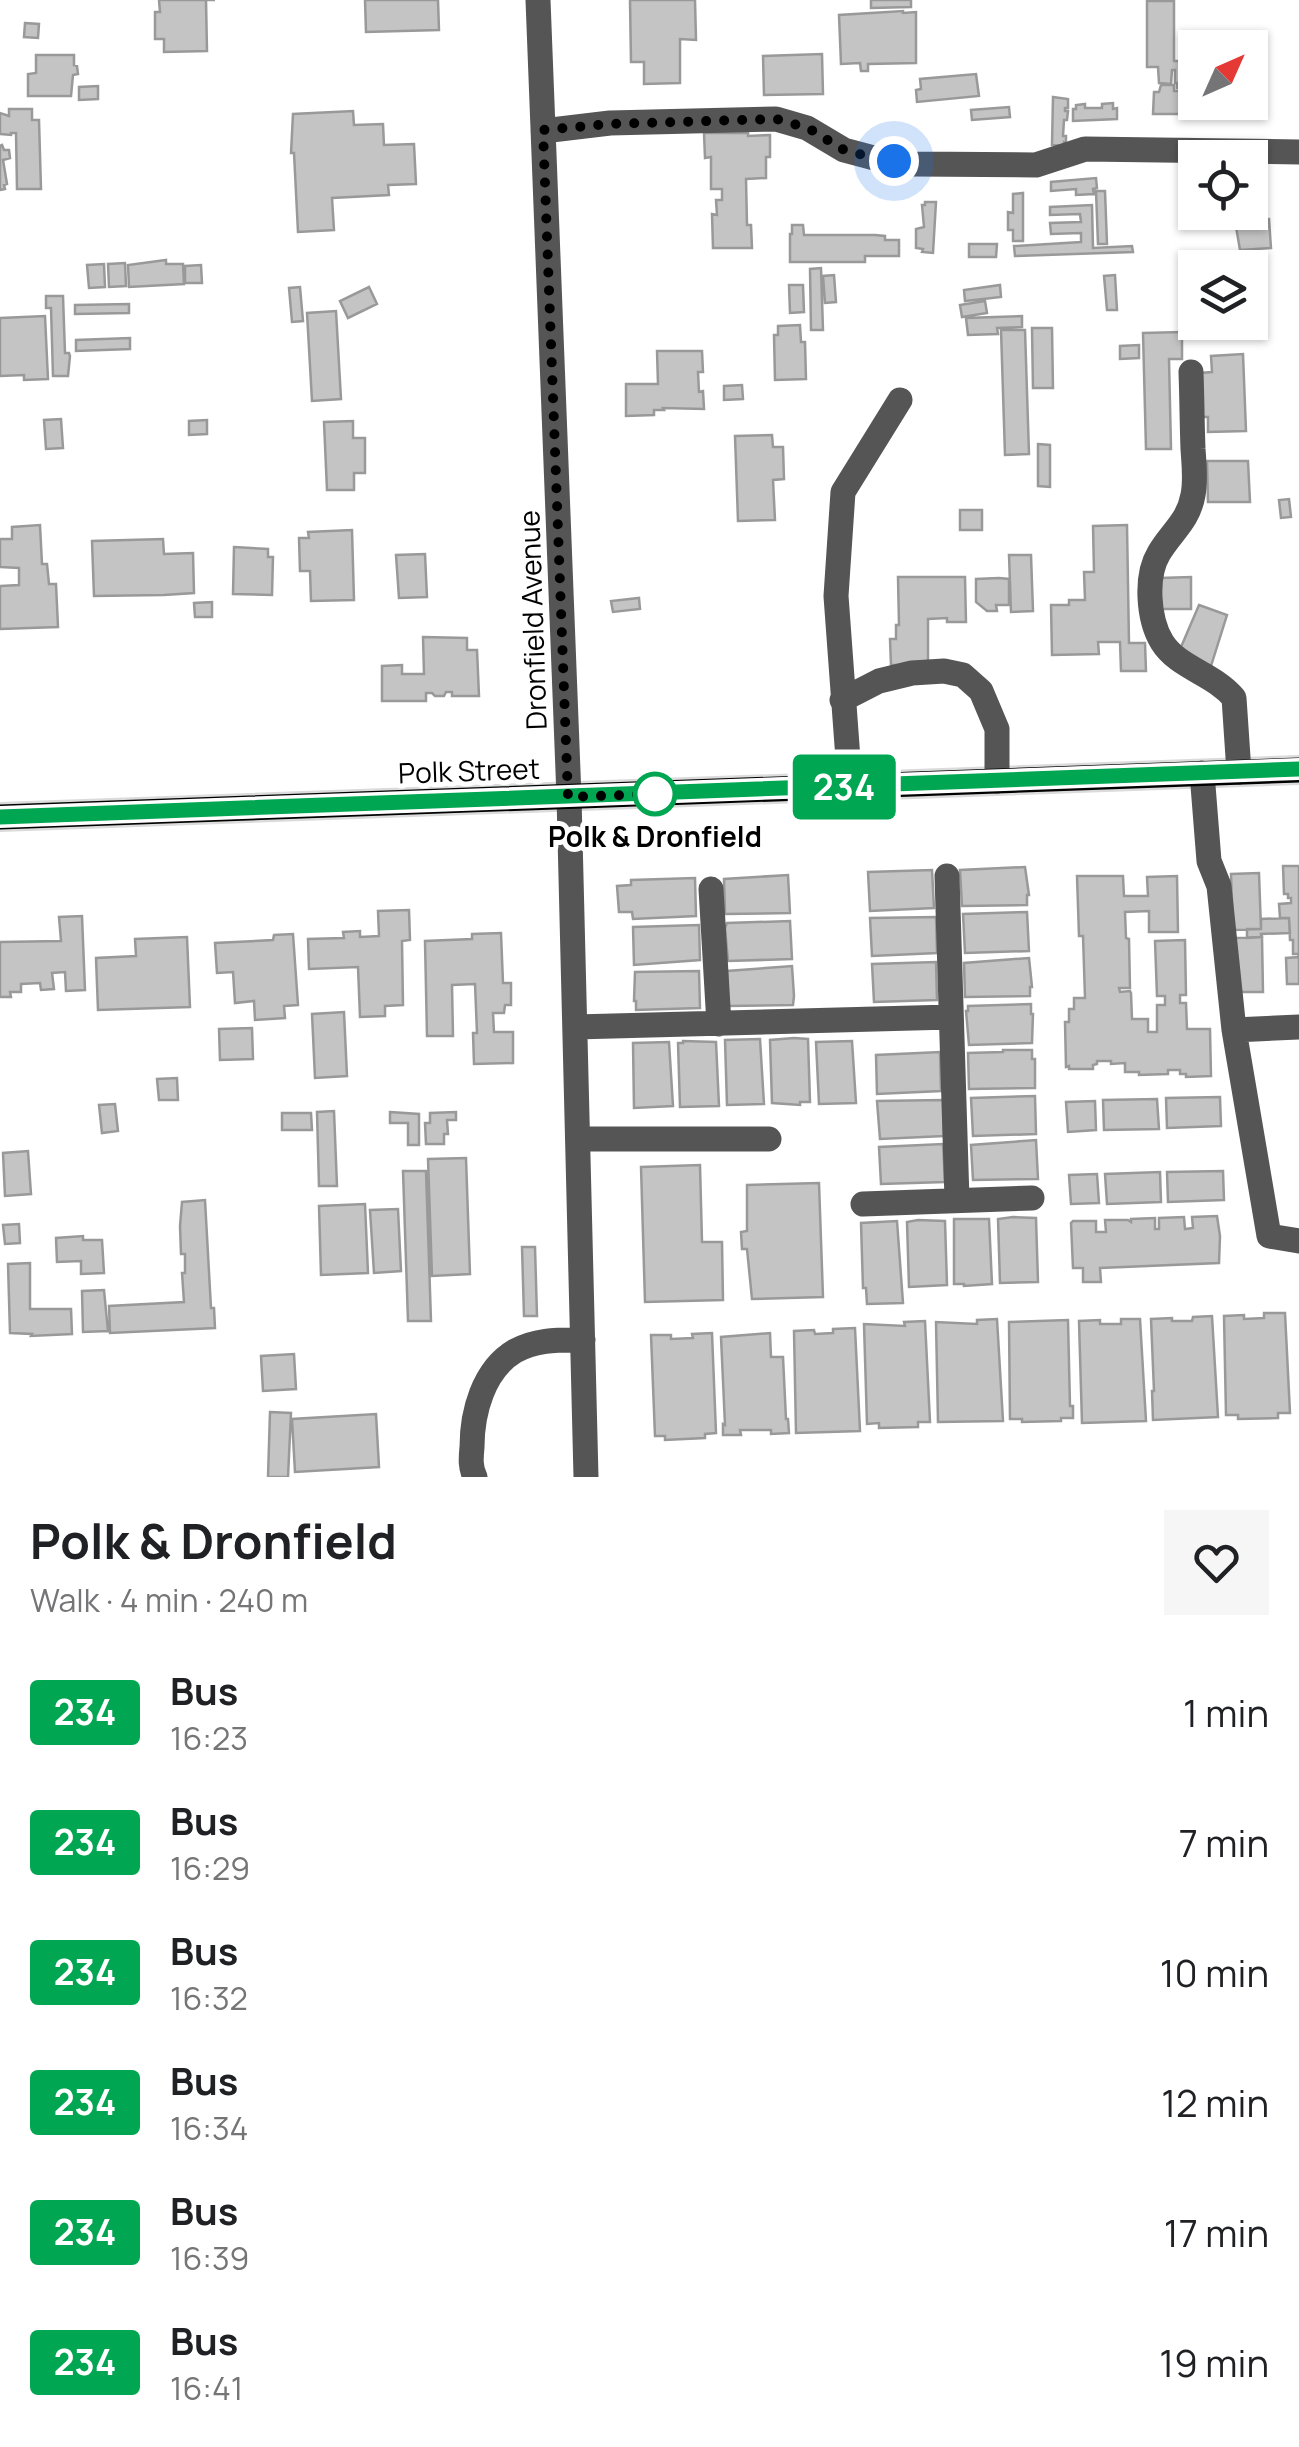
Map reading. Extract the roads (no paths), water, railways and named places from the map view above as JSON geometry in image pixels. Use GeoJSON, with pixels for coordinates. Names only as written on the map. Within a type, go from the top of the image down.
{"type":"FeatureCollection","features":[{"type":"Feature","properties":{"kind":"main road","name":"Polk Street"},"geometry":{"type":"LineString","coordinates":[[0,817],[1299,770]]}},
{"type":"Feature","properties":{"kind":"street","name":"Dronfield Avenue"},"geometry":{"type":"LineString","coordinates":[[538,0],[568,797],[586,1477]]}},
{"type":"Feature","properties":{"kind":"street"},"geometry":{"type":"LineString","coordinates":[[543,130],[776,119],[808,128],[844,150],[914,164],[1036,165],[1086,148],[1299,152]]}},
{"type":"Feature","properties":{"kind":"street"},"geometry":{"type":"LineString","coordinates":[[1191,372],[1194,490],[1188,514],[1158,554],[1151,573],[1151,614],[1162,641],[1172,653],[1212,677],[1234,698],[1239,772]]}},
{"type":"Feature","properties":{"kind":"street"},"geometry":{"type":"LineString","coordinates":[[850,786],[836,596],[843,492],[900,400]]}},
{"type":"Feature","properties":{"kind":"street"},"geometry":{"type":"LineString","coordinates":[[842,700],[879,681],[912,673],[944,671],[963,675],[981,691],[998,728],[998,781]]}},
{"type":"Feature","properties":{"kind":"street"},"geometry":{"type":"LineString","coordinates":[[1202,774],[1209,861],[1219,886],[1234,1030],[1269,1236],[1299,1241]]}},
{"type":"Feature","properties":{"kind":"street"},"geometry":{"type":"LineString","coordinates":[[947,876],[957,1200]]}},
{"type":"Feature","properties":{"kind":"street"},"geometry":{"type":"LineString","coordinates":[[711,889],[719,1024]]}},
{"type":"Feature","properties":{"kind":"street"},"geometry":{"type":"LineString","coordinates":[[575,1028],[951,1017]]}},
{"type":"Feature","properties":{"kind":"street"},"geometry":{"type":"LineString","coordinates":[[1234,1030],[1299,1027]]}},
{"type":"Feature","properties":{"kind":"street"},"geometry":{"type":"LineString","coordinates":[[578,1139],[769,1139]]}},
{"type":"Feature","properties":{"kind":"street"},"geometry":{"type":"LineString","coordinates":[[863,1204],[1032,1198]]}},
{"type":"Feature","properties":{"kind":"street"},"geometry":{"type":"LineString","coordinates":[[475,1477],[471,1470],[472,1429],[480,1395],[495,1371],[511,1353],[538,1340],[582,1340]]}},
{"type":"Feature","properties":{"kind":"place","name":"Polk & Dronfield"},"geometry":{"type":"Point","coordinates":[655,794]}}]}
